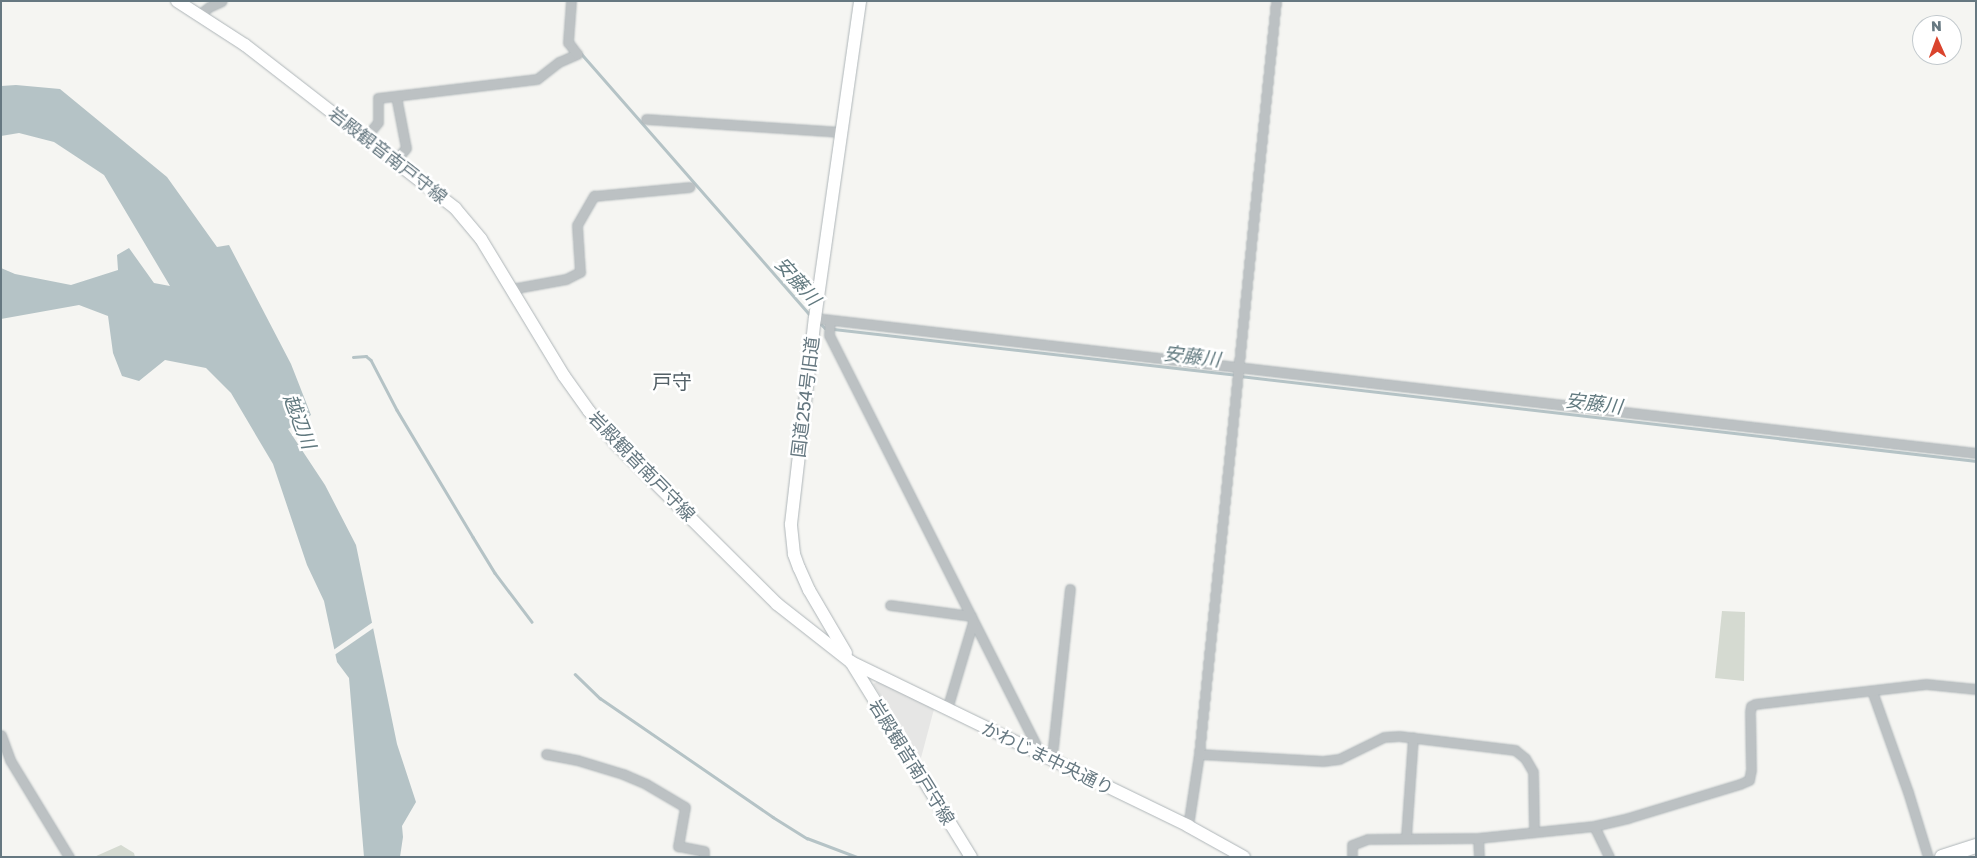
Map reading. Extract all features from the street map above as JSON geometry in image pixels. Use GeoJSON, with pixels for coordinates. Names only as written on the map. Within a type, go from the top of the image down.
{"type":"FeatureCollection","features":[{"type":"Feature","properties":{"kind":"main road","name":"岩殿観音南戸守線"},"geometry":{"type":"LineString","coordinates":[[177,1],[200,14],[366,137],[455,208],[481,239],[564,376],[589,412],[616,444],[777,604],[851,662],[971,857]]}},
{"type":"Feature","properties":{"kind":"main road","name":"国道254号旧道"},"geometry":{"type":"LineString","coordinates":[[851,662],[809,590],[794,554],[792,501],[815,318],[860,1]]}},
{"type":"Feature","properties":{"kind":"main road","name":"かわじま中央通り"},"geometry":{"type":"LineString","coordinates":[[851,662],[1188,826],[1244,857]]}},
{"type":"Feature","properties":{"kind":"main road"},"geometry":{"type":"LineString","coordinates":[[1942,857],[1976,846]]}},
{"type":"Feature","properties":{"kind":"street"},"geometry":{"type":"LineString","coordinates":[[200,14],[222,1]]}},
{"type":"Feature","properties":{"kind":"street"},"geometry":{"type":"LineString","coordinates":[[366,137],[378,122],[378,98],[537,79],[559,62],[577,54],[568,42],[571,1]]}},
{"type":"Feature","properties":{"kind":"street"},"geometry":{"type":"LineString","coordinates":[[1188,826],[1200,754],[1276,1]]}},
{"type":"Feature","properties":{"kind":"street"},"geometry":{"type":"LineString","coordinates":[[396,96],[406,148],[396,160]]}},
{"type":"Feature","properties":{"kind":"street"},"geometry":{"type":"LineString","coordinates":[[646,119],[842,132]]}},
{"type":"Feature","properties":{"kind":"street"},"geometry":{"type":"LineString","coordinates":[[511,289],[566,279],[580,272],[577,225],[594,196],[690,187]]}},
{"type":"Feature","properties":{"kind":"street"},"geometry":{"type":"LineString","coordinates":[[815,318],[1976,453]]}},
{"type":"Feature","properties":{"kind":"street"},"geometry":{"type":"LineString","coordinates":[[830,320],[830,335],[972,619],[1046,756],[1053,747],[1070,588]]}},
{"type":"Feature","properties":{"kind":"street"},"geometry":{"type":"LineString","coordinates":[[890,605],[972,619]]}},
{"type":"Feature","properties":{"kind":"street"},"geometry":{"type":"LineString","coordinates":[[947,709],[972,619]]}},
{"type":"Feature","properties":{"kind":"street"},"geometry":{"type":"LineString","coordinates":[[1352,857],[1352,845],[1368,838],[1478,838],[1594,826],[1628,818],[1749,780],[1751,770],[1751,706],[1926,684],[1976,689]]}},
{"type":"Feature","properties":{"kind":"street"},"geometry":{"type":"LineString","coordinates":[[1872,691],[1928,857]]}},
{"type":"Feature","properties":{"kind":"street"},"geometry":{"type":"LineString","coordinates":[[1,734],[6,760],[69,857]]}},
{"type":"Feature","properties":{"kind":"street"},"geometry":{"type":"LineString","coordinates":[[1200,754],[1323,761],[1338,759],[1384,737],[1413,737],[1515,750],[1526,758],[1534,772],[1534,832]]}},
{"type":"Feature","properties":{"kind":"street"},"geometry":{"type":"LineString","coordinates":[[1406,837],[1413,737]]}},
{"type":"Feature","properties":{"kind":"street"},"geometry":{"type":"LineString","coordinates":[[546,754],[577,760],[623,774],[646,784],[685,807],[678,846],[704,851],[704,857]]}},
{"type":"Feature","properties":{"kind":"street"},"geometry":{"type":"LineString","coordinates":[[1594,826],[1608,857]]}},
{"type":"Feature","properties":{"kind":"street"},"geometry":{"type":"LineString","coordinates":[[1478,838],[1479,857]]}},
{"type":"Feature","properties":{"kind":"shaded area"},"geometry":{"type":"Polygon","coordinates":[[[1722,611],[1745,612],[1744,681],[1715,678],[1722,611]]]}},
{"type":"Feature","properties":{"kind":"shaded area"},"geometry":{"type":"Polygon","coordinates":[[[879,681],[934,709],[921,758],[873,684],[879,681]]]}},
{"type":"Feature","properties":{"kind":"shaded area"},"geometry":{"type":"Polygon","coordinates":[[[121,845],[134,853],[135,857],[94,857],[121,845]]]}},
{"type":"Feature","properties":{"kind":"water","name":"越辺川"},"geometry":{"type":"Polygon","coordinates":[[[16,85],[60,89],[167,177],[217,247],[229,245],[291,364],[311,415],[288,429],[325,485],[356,545],[397,744],[416,802],[402,826],[403,837],[400,857],[364,857],[349,678],[337,662],[324,601],[307,565],[273,464],[231,393],[206,368],[165,360],[139,381],[122,376],[113,353],[108,316],[79,305],[1,319],[1,268],[15,274],[71,285],[118,270],[117,255],[129,248],[154,283],[170,286],[104,175],[54,142],[19,133],[1,136],[1,86],[16,85]]]}},
{"type":"Feature","properties":{"kind":"pier"},"geometry":{"type":"Polygon","coordinates":[[[373,622],[375,627],[333,656],[332,651],[373,622]]]}},
{"type":"Feature","properties":{"kind":"waterway","name":"安藤川"},"geometry":{"type":"LineString","coordinates":[[580,52],[812,317]]}},
{"type":"Feature","properties":{"kind":"waterway","name":"安藤川"},"geometry":{"type":"LineString","coordinates":[[820,323],[825,328],[1235,375]]}},
{"type":"Feature","properties":{"kind":"waterway"},"geometry":{"type":"LineString","coordinates":[[353,357],[366,356],[371,360],[397,410],[495,573],[532,622]]}},
{"type":"Feature","properties":{"kind":"waterway","name":"安藤川"},"geometry":{"type":"LineString","coordinates":[[1240,376],[1976,461]]}},
{"type":"Feature","properties":{"kind":"waterway"},"geometry":{"type":"LineString","coordinates":[[575,674],[600,698],[773,817],[807,838],[857,857]]}},
{"type":"Feature","properties":{"kind":"waterway"},"geometry":{"type":"LineString","coordinates":[[1160,857],[1230,857]]}},
{"type":"Feature","properties":{"kind":"district","name":"戸守"},"geometry":{"type":"Point","coordinates":[672,381]}}]}
